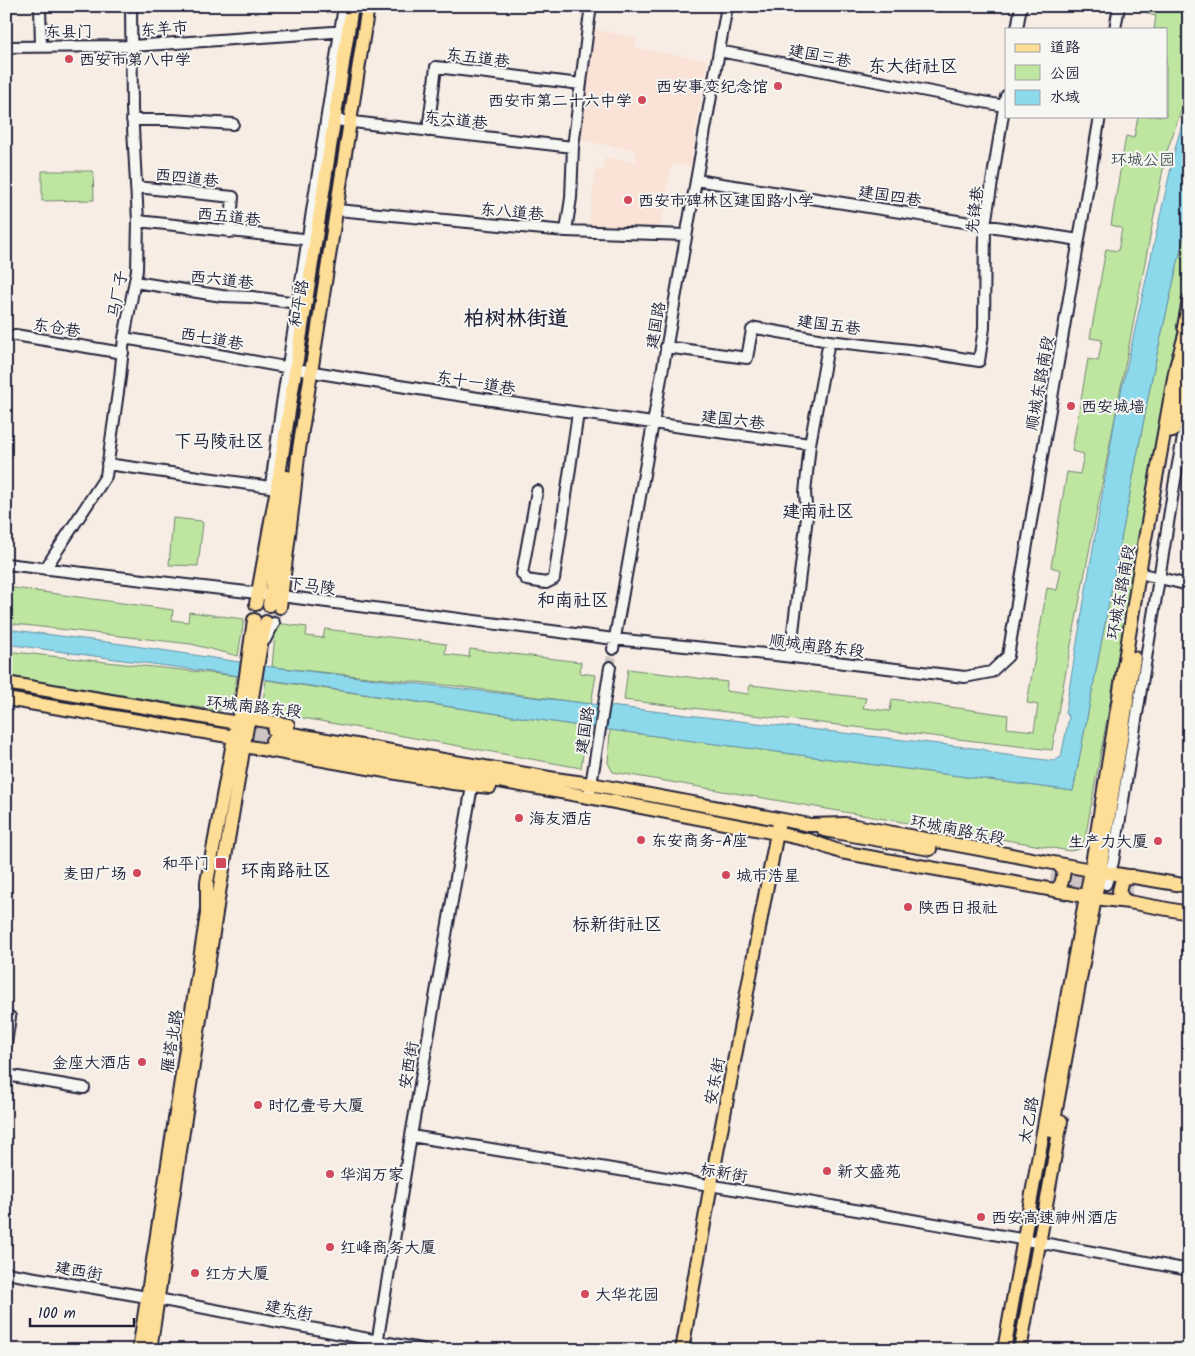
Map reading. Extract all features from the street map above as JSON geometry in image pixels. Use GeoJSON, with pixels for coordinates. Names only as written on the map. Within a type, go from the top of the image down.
{"type":"FeatureCollection","features":[{"type":"Feature","properties":{"kind":"main road","name":"和平路"},"geometry":{"type":"LineString","coordinates":[[269,600],[286,493],[299,369],[302,304],[312,240],[343,121],[344,31],[352,6]]}},
{"type":"Feature","properties":{"kind":"main road","name":"和平路"},"geometry":{"type":"LineString","coordinates":[[269,600],[274,492],[299,369],[343,121],[361,6]]}},
{"type":"Feature","properties":{"kind":"main road"},"geometry":{"type":"LineString","coordinates":[[299,369],[337,210],[343,121],[368,6]]}},
{"type":"Feature","properties":{"kind":"main road"},"geometry":{"type":"LineString","coordinates":[[1185,365],[1189,300]]}},
{"type":"Feature","properties":{"kind":"main road","name":"环城东路南段"},"geometry":{"type":"LineString","coordinates":[[1102,875],[1153,576],[1162,481],[1185,365],[1189,321]]}},
{"type":"Feature","properties":{"kind":"main road","name":"环城东路南段"},"geometry":{"type":"LineString","coordinates":[[1102,875],[1140,567],[1185,365]]}},
{"type":"Feature","properties":{"kind":"main road"},"geometry":{"type":"LineString","coordinates":[[234,737],[243,720],[255,649],[265,621]]}},
{"type":"Feature","properties":{"kind":"main road","name":"环城南路东段"},"geometry":{"type":"LineString","coordinates":[[6,683],[462,755],[589,797],[776,833],[808,840],[841,852],[1053,876],[1102,875],[1132,889]]}},
{"type":"Feature","properties":{"kind":"main road","name":"环城南路东段"},"geometry":{"type":"LineString","coordinates":[[6,699],[234,737],[244,746],[472,786],[591,784],[810,825],[845,824],[1053,876],[1094,898],[1132,889]]}},
{"type":"Feature","properties":{"kind":"main road","name":"雁塔北路"},"geometry":{"type":"LineString","coordinates":[[139,1350],[152,1298],[212,941],[244,746],[243,720]]}},
{"type":"Feature","properties":{"kind":"main road","name":"环城南路东段"},"geometry":{"type":"LineString","coordinates":[[273,736],[555,785]]}},
{"type":"Feature","properties":{"kind":"main road","name":"雁塔北路"},"geometry":{"type":"LineString","coordinates":[[150,1350],[152,1298],[207,914],[207,882],[234,737]]}},
{"type":"Feature","properties":{"kind":"main road","name":"安东街"},"geometry":{"type":"LineString","coordinates":[[682,1350],[779,819]]}},
{"type":"Feature","properties":{"kind":"main road"},"geometry":{"type":"LineString","coordinates":[[996,1350],[1028,1240],[1098,914],[1094,898],[1102,875]]}},
{"type":"Feature","properties":{"kind":"main road"},"geometry":{"type":"LineString","coordinates":[[1094,898],[1102,875]]}},
{"type":"Feature","properties":{"kind":"main road"},"geometry":{"type":"LineString","coordinates":[[1132,889],[1189,886]]}},
{"type":"Feature","properties":{"kind":"main road"},"geometry":{"type":"LineString","coordinates":[[1132,889],[1189,894]]}},
{"type":"Feature","properties":{"kind":"main road"},"geometry":{"type":"LineString","coordinates":[[1132,889],[1189,904]]}},
{"type":"Feature","properties":{"kind":"main road"},"geometry":{"type":"LineString","coordinates":[[1132,889],[1189,913]]}},
{"type":"Feature","properties":{"kind":"main road","name":"太乙路"},"geometry":{"type":"LineString","coordinates":[[1004,1350],[1028,1240],[1094,898]]}},
{"type":"Feature","properties":{"kind":"main road"},"geometry":{"type":"LineString","coordinates":[[1020,1350],[1028,1240]]}},
{"type":"Feature","properties":{"kind":"main road","name":"太乙路"},"geometry":{"type":"LineString","coordinates":[[1013,1350],[1028,1240]]}},
{"type":"Feature","properties":{"kind":"street"},"geometry":{"type":"LineString","coordinates":[[40,6],[41,46]]}},
{"type":"Feature","properties":{"kind":"street","name":"马厂子"},"geometry":{"type":"LineString","coordinates":[[45,569],[106,476],[108,464],[124,338],[137,270],[138,221],[132,120],[131,6]]}},
{"type":"Feature","properties":{"kind":"street"},"geometry":{"type":"LineString","coordinates":[[312,240],[344,31],[344,6]]}},
{"type":"Feature","properties":{"kind":"street"},"geometry":{"type":"LineString","coordinates":[[566,231],[571,198],[573,147],[592,6]]}},
{"type":"Feature","properties":{"kind":"street","name":"建国路"},"geometry":{"type":"LineString","coordinates":[[614,644],[727,6]]}},
{"type":"Feature","properties":{"kind":"street"},"geometry":{"type":"LineString","coordinates":[[1017,28],[1021,6]]}},
{"type":"Feature","properties":{"kind":"street"},"geometry":{"type":"LineString","coordinates":[[1115,28],[1119,6]]}},
{"type":"Feature","properties":{"kind":"street","name":"东羊市"},"geometry":{"type":"LineString","coordinates":[[132,46],[344,31]]}},
{"type":"Feature","properties":{"kind":"street","name":"东县门"},"geometry":{"type":"LineString","coordinates":[[6,47],[132,46]]}},
{"type":"Feature","properties":{"kind":"street","name":"建国三巷"},"geometry":{"type":"LineString","coordinates":[[719,51],[1004,106]]}},
{"type":"Feature","properties":{"kind":"street","name":"东五道巷"},"geometry":{"type":"LineString","coordinates":[[428,131],[436,66],[581,84]]}},
{"type":"Feature","properties":{"kind":"street","name":"先锋巷"},"geometry":{"type":"LineString","coordinates":[[984,328],[985,225],[1005,101]]}},
{"type":"Feature","properties":{"kind":"street","name":"顺城东路南段"},"geometry":{"type":"LineString","coordinates":[[1008,656],[1100,118]]}},
{"type":"Feature","properties":{"kind":"street"},"geometry":{"type":"LineString","coordinates":[[132,120],[172,120],[233,124]]}},
{"type":"Feature","properties":{"kind":"street","name":"东六道巷"},"geometry":{"type":"LineString","coordinates":[[343,121],[573,147]]}},
{"type":"Feature","properties":{"kind":"street","name":"建国四巷"},"geometry":{"type":"LineString","coordinates":[[696,180],[1079,240]]}},
{"type":"Feature","properties":{"kind":"street","name":"西四道巷"},"geometry":{"type":"LineString","coordinates":[[136,187],[234,197],[230,232]]}},
{"type":"Feature","properties":{"kind":"street","name":"东八道巷"},"geometry":{"type":"LineString","coordinates":[[337,210],[566,231],[686,235]]}},
{"type":"Feature","properties":{"kind":"street","name":"西五道巷"},"geometry":{"type":"LineString","coordinates":[[138,221],[312,240]]}},
{"type":"Feature","properties":{"kind":"street","name":"西六道巷"},"geometry":{"type":"LineString","coordinates":[[135,282],[222,296],[252,297],[302,304]]}},
{"type":"Feature","properties":{"kind":"street","name":"建国五巷"},"geometry":{"type":"LineString","coordinates":[[666,346],[746,358],[752,330],[756,328],[829,341],[918,351],[979,361],[984,328]]}},
{"type":"Feature","properties":{"kind":"street","name":"东仓巷"},"geometry":{"type":"LineString","coordinates":[[15,335],[123,353]]}},
{"type":"Feature","properties":{"kind":"street","name":"西七道巷"},"geometry":{"type":"LineString","coordinates":[[124,338],[299,369]]}},
{"type":"Feature","properties":{"kind":"street"},"geometry":{"type":"LineString","coordinates":[[790,656],[807,517],[804,493],[810,444],[829,341]]}},
{"type":"Feature","properties":{"kind":"street","name":"东十一道巷"},"geometry":{"type":"LineString","coordinates":[[299,369],[652,424]]}},
{"type":"Feature","properties":{"kind":"street"},"geometry":{"type":"LineString","coordinates":[[1189,406],[1175,480],[1153,576],[1189,585]]}},
{"type":"Feature","properties":{"kind":"street"},"geometry":{"type":"LineString","coordinates":[[536,491],[522,574],[527,580],[546,583],[554,579],[578,412]]}},
{"type":"Feature","properties":{"kind":"street","name":"建国六巷"},"geometry":{"type":"LineString","coordinates":[[652,424],[810,444]]}},
{"type":"Feature","properties":{"kind":"street"},"geometry":{"type":"LineString","coordinates":[[108,464],[274,492]]}},
{"type":"Feature","properties":{"kind":"street","name":"下马陵"},"geometry":{"type":"LineString","coordinates":[[6,564],[614,644]]}},
{"type":"Feature","properties":{"kind":"street"},"geometry":{"type":"LineString","coordinates":[[255,649],[265,621]]}},
{"type":"Feature","properties":{"kind":"street","name":"顺城南路东段"},"geometry":{"type":"LineString","coordinates":[[614,644],[790,656],[965,677],[991,672],[1008,656]]}},
{"type":"Feature","properties":{"kind":"street","name":"建国路"},"geometry":{"type":"LineString","coordinates":[[589,797],[610,667]]}},
{"type":"Feature","properties":{"kind":"street","name":"安西街"},"geometry":{"type":"LineString","coordinates":[[377,1345],[472,786]]}},
{"type":"Feature","properties":{"kind":"street"},"geometry":{"type":"LineString","coordinates":[[6,1044],[10,1017]]}},
{"type":"Feature","properties":{"kind":"street"},"geometry":{"type":"LineString","coordinates":[[6,1076],[84,1088]]}},
{"type":"Feature","properties":{"kind":"street","name":"标新街"},"geometry":{"type":"LineString","coordinates":[[411,1136],[711,1184],[1189,1270]]}},
{"type":"Feature","properties":{"kind":"street","name":"建西街"},"geometry":{"type":"LineString","coordinates":[[6,1273],[152,1298]]}},
{"type":"Feature","properties":{"kind":"street","name":"建东街"},"geometry":{"type":"LineString","coordinates":[[152,1298],[377,1345],[426,1350]]}},
{"type":"Feature","properties":{"kind":"shaded area","name":"西安市第二十六中学"},"geometry":{"type":"Polygon","coordinates":[[[592,29],[637,38],[635,48],[707,60],[690,166],[672,164],[659,231],[588,229],[596,170],[603,171],[605,157],[635,162],[636,158],[634,150],[579,140],[592,29]]]}},
{"type":"Feature","properties":{"kind":"green space","name":"环城公园"},"geometry":{"type":"Polygon","coordinates":[[[1162,6],[1189,13],[1189,88],[1166,154],[1052,750],[624,700],[628,669],[727,682],[726,691],[748,694],[750,685],[866,698],[863,708],[890,711],[892,699],[1008,715],[1007,728],[1034,731],[1038,705],[1027,703],[1047,588],[1057,590],[1061,570],[1051,567],[1067,472],[1080,474],[1084,454],[1072,451],[1088,359],[1098,361],[1102,340],[1090,338],[1106,249],[1118,251],[1122,228],[1111,225],[1126,136],[1134,138],[1138,118],[1168,118],[1168,28],[1154,28],[1156,16],[1148,14],[1149,8],[1162,6]]]}},
{"type":"Feature","properties":{"kind":"green space"},"geometry":{"type":"Polygon","coordinates":[[[42,171],[93,171],[94,200],[42,201],[42,171]]]}},
{"type":"Feature","properties":{"kind":"green space"},"geometry":{"type":"Polygon","coordinates":[[[1189,213],[1189,270],[1085,839],[1079,849],[1070,851],[613,772],[608,763],[610,730],[1073,791],[1153,372],[1189,213]]]}},
{"type":"Feature","properties":{"kind":"green space"},"geometry":{"type":"Polygon","coordinates":[[[173,518],[201,521],[203,523],[198,566],[169,565],[173,518]]]}},
{"type":"Feature","properties":{"kind":"green space"},"geometry":{"type":"Polygon","coordinates":[[[6,587],[173,610],[172,620],[188,622],[189,612],[244,619],[238,656],[191,644],[6,623],[6,587]]]}},
{"type":"Feature","properties":{"kind":"green space"},"geometry":{"type":"Polygon","coordinates":[[[276,623],[307,627],[306,636],[323,638],[325,629],[446,644],[445,654],[469,657],[470,649],[581,662],[580,673],[596,675],[591,704],[455,686],[272,667],[276,623]]]}},
{"type":"Feature","properties":{"kind":"green space"},"geometry":{"type":"Polygon","coordinates":[[[6,651],[237,676],[234,693],[219,711],[6,676],[6,651]]]}},
{"type":"Feature","properties":{"kind":"green space"},"geometry":{"type":"Polygon","coordinates":[[[266,680],[587,727],[581,768],[270,712],[263,701],[266,680]]]}},
{"type":"Feature","properties":{"kind":"water"},"geometry":{"type":"Polygon","coordinates":[[[1189,100],[1189,213],[1153,372],[1073,791],[587,727],[284,682],[6,644],[6,629],[122,644],[272,667],[982,749],[999,754],[1054,761],[1061,757],[1069,717],[1065,713],[1115,419],[1176,145],[1189,100]]]}},
{"type":"Feature","properties":{"kind":"tunnel"},"geometry":{"type":"LineString","coordinates":[[274,623],[280,607]]}},
{"type":"Feature","properties":{"kind":"tunnel"},"geometry":{"type":"LineString","coordinates":[[610,667],[613,649]]}},
{"type":"Feature","properties":{"kind":"tunnel"},"geometry":{"type":"LineString","coordinates":[[237,725],[274,731]]}},
{"type":"Feature","properties":{"kind":"tunnel"},"geometry":{"type":"LineString","coordinates":[[235,735],[272,741]]}},
{"type":"Feature","properties":{"kind":"tunnel"},"geometry":{"type":"LineString","coordinates":[[1052,870],[1134,884]]}},
{"type":"Feature","properties":{"kind":"tunnel"},"geometry":{"type":"LineString","coordinates":[[1050,881],[1132,895]]}},
{"type":"Feature","properties":{"kind":"place","name":"西安市第八中学"},"geometry":{"type":"Point","coordinates":[69,59]}},
{"type":"Feature","properties":{"kind":"place","name":"西安事变纪念馆"},"geometry":{"type":"Point","coordinates":[778,86]}},
{"type":"Feature","properties":{"kind":"place","name":"西安市第二十六中学"},"geometry":{"type":"Point","coordinates":[642,100]}},
{"type":"Feature","properties":{"kind":"place","name":"西安市碑林区建国路小学"},"geometry":{"type":"Point","coordinates":[628,200]}},
{"type":"Feature","properties":{"kind":"place","name":"西安城墙"},"geometry":{"type":"Point","coordinates":[1071,406]}},
{"type":"Feature","properties":{"kind":"place","name":"海友酒店"},"geometry":{"type":"Point","coordinates":[519,818]}},
{"type":"Feature","properties":{"kind":"place","name":"东安商务-A座"},"geometry":{"type":"Point","coordinates":[641,840]}},
{"type":"Feature","properties":{"kind":"place","name":"生产力大厦"},"geometry":{"type":"Point","coordinates":[1158,841]}},
{"type":"Feature","properties":{"kind":"place","name":"和平门"},"geometry":{"type":"Point","coordinates":[221,863]}},
{"type":"Feature","properties":{"kind":"place","name":"麦田广场"},"geometry":{"type":"Point","coordinates":[137,873]}},
{"type":"Feature","properties":{"kind":"place","name":"城市浩星"},"geometry":{"type":"Point","coordinates":[726,875]}},
{"type":"Feature","properties":{"kind":"place","name":"陕西日报社"},"geometry":{"type":"Point","coordinates":[908,907]}},
{"type":"Feature","properties":{"kind":"place","name":"金座大酒店"},"geometry":{"type":"Point","coordinates":[142,1062]}},
{"type":"Feature","properties":{"kind":"place","name":"时亿壹号大厦"},"geometry":{"type":"Point","coordinates":[258,1105]}},
{"type":"Feature","properties":{"kind":"place","name":"新文盛苑"},"geometry":{"type":"Point","coordinates":[827,1171]}},
{"type":"Feature","properties":{"kind":"place","name":"华润万家"},"geometry":{"type":"Point","coordinates":[330,1174]}},
{"type":"Feature","properties":{"kind":"place","name":"西安高速神州酒店"},"geometry":{"type":"Point","coordinates":[981,1217]}},
{"type":"Feature","properties":{"kind":"place","name":"红峰商务大厦"},"geometry":{"type":"Point","coordinates":[330,1247]}},
{"type":"Feature","properties":{"kind":"place","name":"红方大厦"},"geometry":{"type":"Point","coordinates":[195,1273]}},
{"type":"Feature","properties":{"kind":"place","name":"大华花园"},"geometry":{"type":"Point","coordinates":[585,1294]}},
{"type":"Feature","properties":{"kind":"district","name":"东大街社区"},"geometry":{"type":"Point","coordinates":[913,66]}},
{"type":"Feature","properties":{"kind":"district","name":"柏树林街道"},"geometry":{"type":"Point","coordinates":[516,318]}},
{"type":"Feature","properties":{"kind":"district","name":"下马陵社区"},"geometry":{"type":"Point","coordinates":[219,441]}},
{"type":"Feature","properties":{"kind":"district","name":"建南社区"},"geometry":{"type":"Point","coordinates":[818,511]}},
{"type":"Feature","properties":{"kind":"district","name":"和南社区"},"geometry":{"type":"Point","coordinates":[573,600]}},
{"type":"Feature","properties":{"kind":"district","name":"环南路社区"},"geometry":{"type":"Point","coordinates":[286,870]}},
{"type":"Feature","properties":{"kind":"district","name":"标新街社区"},"geometry":{"type":"Point","coordinates":[617,924]}}]}
